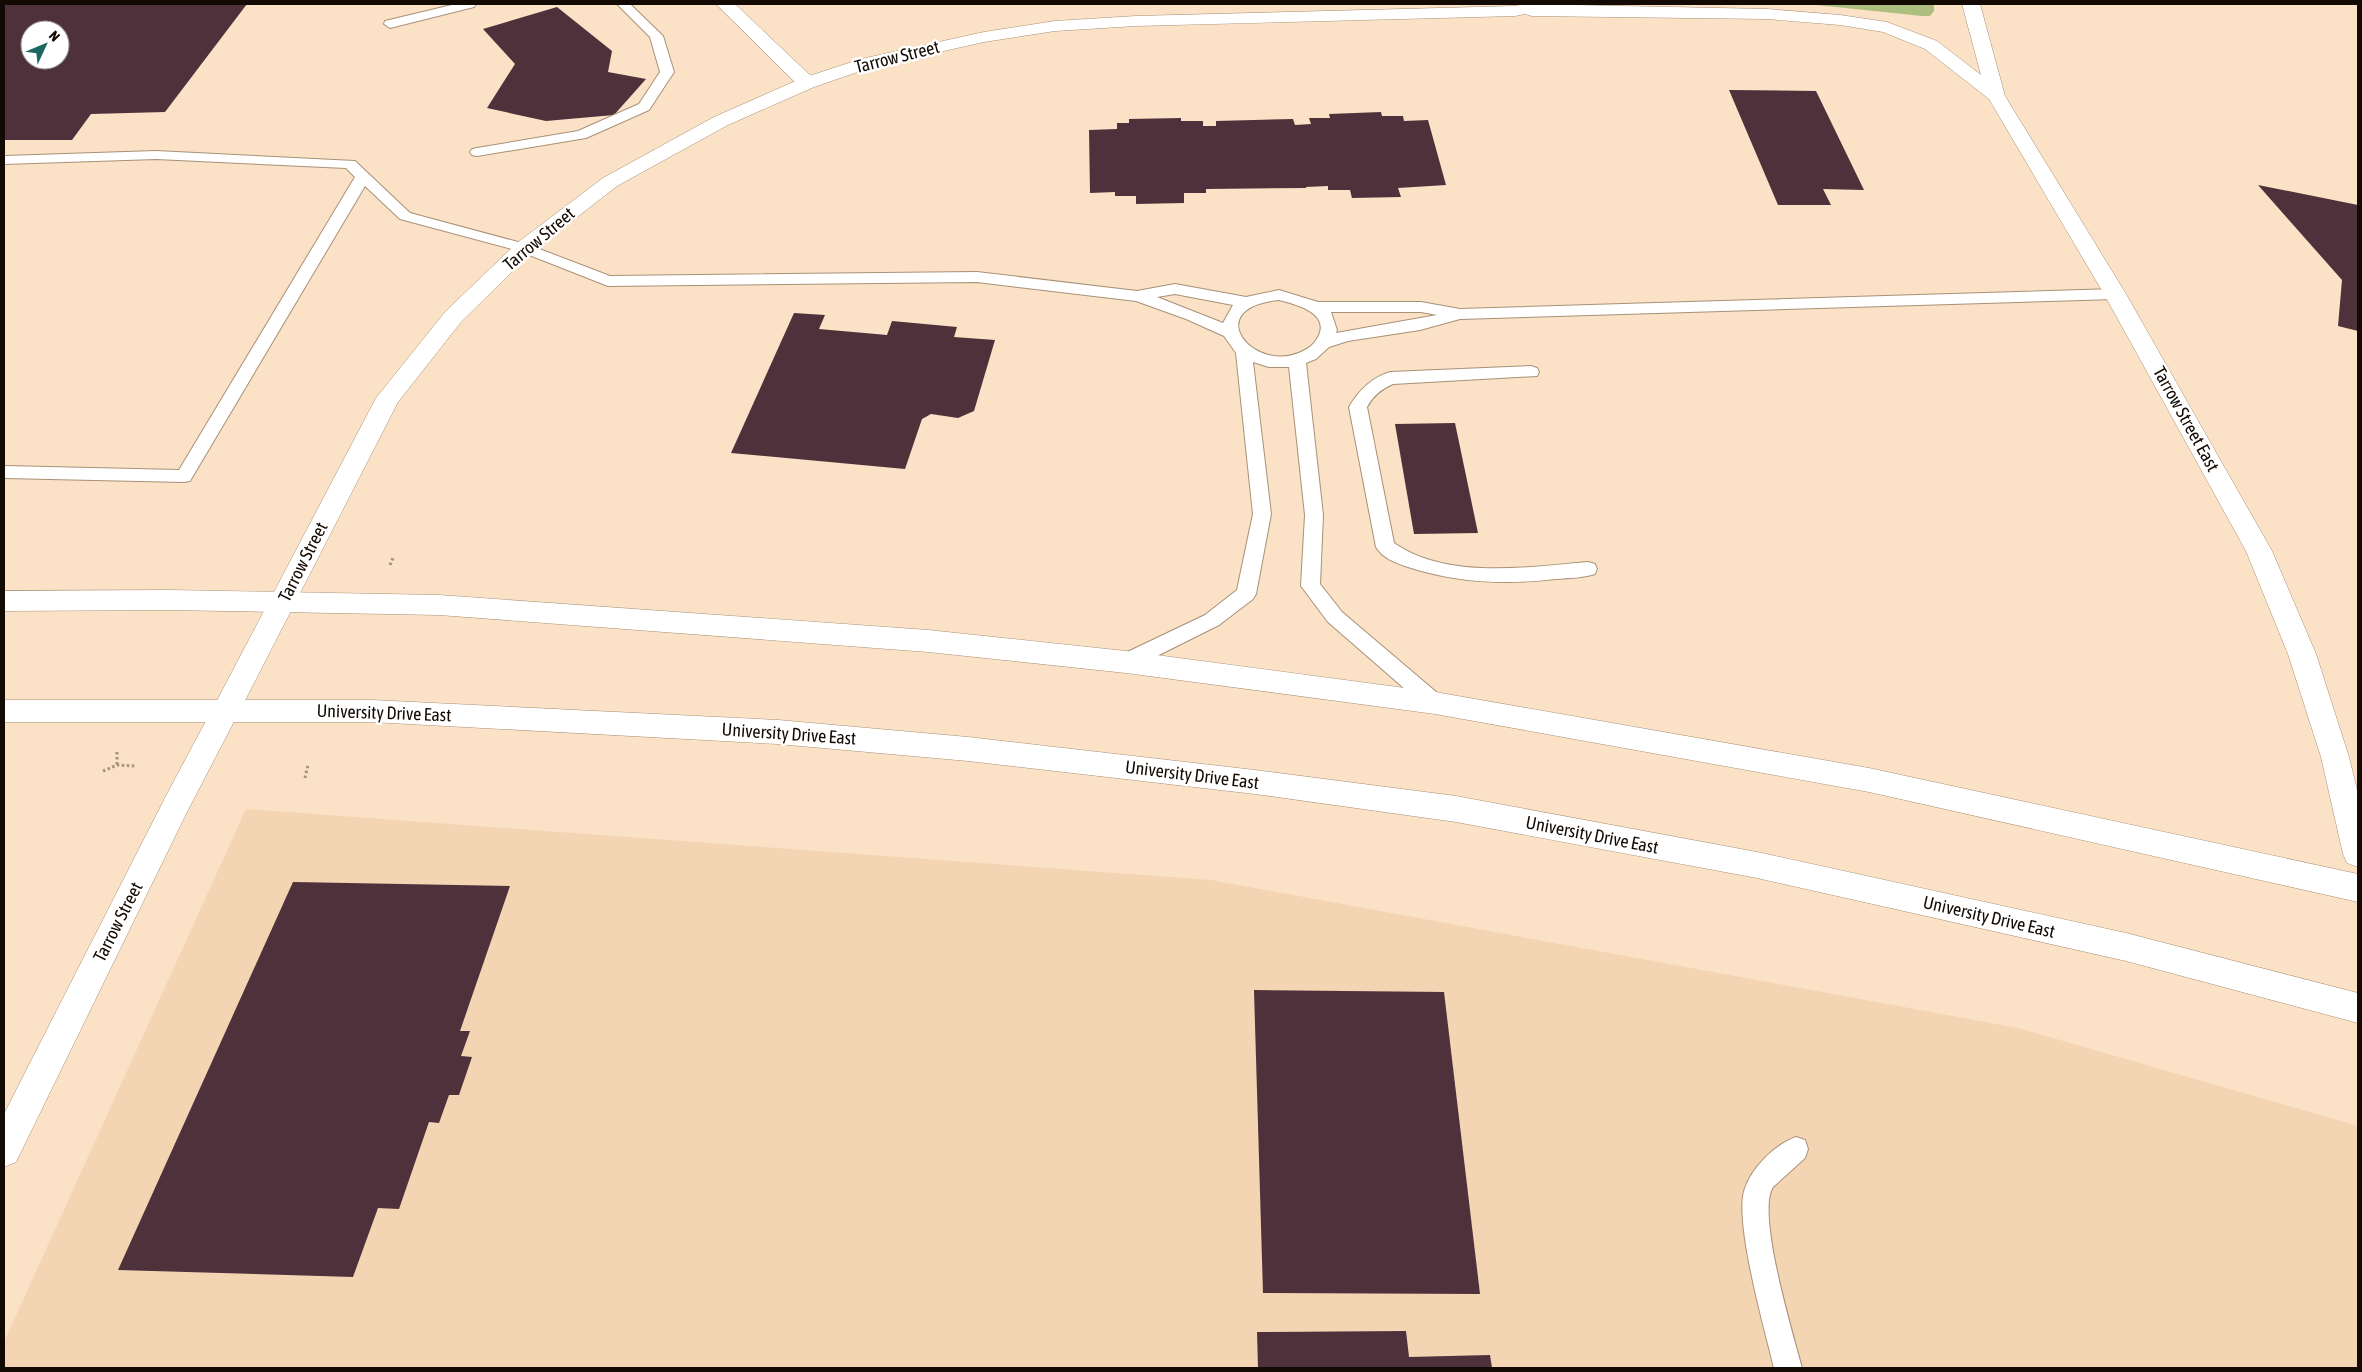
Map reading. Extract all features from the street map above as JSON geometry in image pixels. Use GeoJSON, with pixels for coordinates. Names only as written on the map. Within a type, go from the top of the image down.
{"type":"FeatureCollection","features":[{"type":"Feature","properties":{"kind":"main road"},"geometry":{"type":"LineString","coordinates":[[725,4],[806,83]]}},
{"type":"Feature","properties":{"kind":"main road","name":"Tarrow Street"},"geometry":{"type":"LineString","coordinates":[[4,1150],[185,788],[388,398],[453,317],[524,248],[610,182],[722,120],[806,83],[867,63],[984,36],[1055,26],[1136,21],[1515,11],[1552,4]]}},
{"type":"Feature","properties":{"kind":"main road","name":"Tarrow Street East"},"geometry":{"type":"LineString","coordinates":[[1971,4],[1996,96],[2115,294],[2259,552],[2302,654],[2335,757],[2358,854]]}},
{"type":"Feature","properties":{"kind":"main road"},"geometry":{"type":"LineString","coordinates":[[1515,11],[1767,14],[1840,20],[1887,27],[1931,45],[1996,96]]}},
{"type":"Feature","properties":{"kind":"main road"},"geometry":{"type":"LineString","coordinates":[[4,601],[283,601],[439,605],[928,641],[1126,662],[1435,703],[1869,780],[2358,888]]}},
{"type":"Feature","properties":{"kind":"main road","name":"University Drive East"},"geometry":{"type":"LineString","coordinates":[[4,711],[372,711],[778,732],[968,749],[1245,781],[1447,808],[1757,865],[2126,947],[2358,1008]]}},
{"type":"Feature","properties":{"kind":"lane"},"geometry":{"type":"LineString","coordinates":[[390,24],[470,4]]}},
{"type":"Feature","properties":{"kind":"lane"},"geometry":{"type":"LineString","coordinates":[[477,152],[582,135],[644,106],[667,72],[656,36],[623,4]]}},
{"type":"Feature","properties":{"kind":"lane"},"geometry":{"type":"LineString","coordinates":[[4,160],[156,155],[350,164],[404,216],[524,248],[608,281],[978,277],[1138,296],[1192,314],[1230,332]]}},
{"type":"Feature","properties":{"kind":"lane"},"geometry":{"type":"LineString","coordinates":[[4,472],[184,476],[364,176]]}},
{"type":"Feature","properties":{"kind":"lane"},"geometry":{"type":"LineString","coordinates":[[1138,296],[1175,289],[1247,302]]}},
{"type":"Feature","properties":{"kind":"lane"},"geometry":{"type":"LineString","coordinates":[[1316,307],[1421,307],[1460,314],[2115,294]]}},
{"type":"Feature","properties":{"kind":"lane"},"geometry":{"type":"LineString","coordinates":[[1279,295],[1295,298],[1316,307],[1329,322],[1330,333],[1326,343],[1317,352],[1297,360],[1273,361],[1257,358],[1244,351],[1234,342],[1230,332],[1230,320],[1236,310],[1247,302],[1262,297],[1279,295]]}},
{"type":"Feature","properties":{"kind":"lane"},"geometry":{"type":"LineString","coordinates":[[1326,343],[1345,336],[1420,325],[1460,314]]}},
{"type":"Feature","properties":{"kind":"lane"},"geometry":{"type":"LineString","coordinates":[[1126,662],[1212,620],[1246,594],[1262,514],[1244,351]]}},
{"type":"Feature","properties":{"kind":"lane"},"geometry":{"type":"LineString","coordinates":[[1297,360],[1314,515],[1310,586],[1335,617],[1435,703]]}},
{"type":"Feature","properties":{"kind":"lane"},"geometry":{"type":"LineString","coordinates":[[1531,372],[1390,378],[1375,385],[1365,394],[1358,407],[1385,548],[1394,556],[1414,563],[1492,576],[1588,569]]}},
{"type":"Feature","properties":{"kind":"lane"},"geometry":{"type":"LineString","coordinates":[[1788,1368],[1756,1224],[1756,1193],[1767,1173],[1796,1149]]}},
{"type":"Feature","properties":{"kind":"path"},"geometry":{"type":"LineString","coordinates":[[116,752],[117,765]]}},
{"type":"Feature","properties":{"kind":"path"},"geometry":{"type":"LineString","coordinates":[[103,771],[117,765],[135,766]]}},
{"type":"Feature","properties":{"kind":"path"},"geometry":{"type":"LineString","coordinates":[[305,778],[308,765]]}},
{"type":"Feature","properties":{"kind":"shaded area"},"geometry":{"type":"Polygon","coordinates":[[[246,809],[1211,880],[2018,1028],[2358,1126],[2358,1368],[4,1368],[4,1342],[246,809]]]}},
{"type":"Feature","properties":{"kind":"green space"},"geometry":{"type":"Polygon","coordinates":[[[1807,4],[1934,4],[1934,11],[1930,16],[1922,16],[1807,4]]]}},
{"type":"Feature","properties":{"kind":"building"},"geometry":{"type":"Polygon","coordinates":[[[4,4],[247,4],[165,112],[91,114],[72,140],[4,140],[4,4]]]}},
{"type":"Feature","properties":{"kind":"building"},"geometry":{"type":"Polygon","coordinates":[[[557,7],[612,51],[608,72],[646,79],[614,115],[546,121],[487,108],[515,64],[483,29],[557,7]]]}},
{"type":"Feature","properties":{"kind":"building"},"geometry":{"type":"Polygon","coordinates":[[[1729,90],[1816,91],[1864,190],[1823,189],[1831,205],[1778,205],[1729,90]]]}},
{"type":"Feature","properties":{"kind":"building"},"geometry":{"type":"Polygon","coordinates":[[[1381,112],[1382,116],[1403,116],[1404,121],[1428,120],[1446,185],[1398,188],[1401,197],[1352,198],[1350,190],[1328,190],[1328,186],[1206,189],[1206,193],[1184,193],[1184,203],[1136,204],[1136,196],[1115,196],[1115,192],[1090,193],[1089,130],[1117,129],[1117,123],[1129,123],[1129,119],[1181,118],[1181,121],[1203,121],[1203,126],[1216,126],[1216,121],[1293,119],[1295,125],[1311,124],[1309,118],[1330,118],[1329,114],[1381,112]]]}},
{"type":"Feature","properties":{"kind":"building"},"geometry":{"type":"Polygon","coordinates":[[[2258,185],[2358,205],[2358,331],[2338,326],[2342,280],[2258,185]]]}},
{"type":"Feature","properties":{"kind":"building"},"geometry":{"type":"Polygon","coordinates":[[[794,313],[825,315],[819,329],[887,335],[892,321],[957,327],[954,337],[995,340],[974,411],[958,418],[931,414],[922,419],[905,469],[731,453],[794,313]]]}},
{"type":"Feature","properties":{"kind":"building"},"geometry":{"type":"Polygon","coordinates":[[[1455,423],[1478,533],[1414,534],[1395,424],[1455,423]]]}},
{"type":"Feature","properties":{"kind":"building"},"geometry":{"type":"Polygon","coordinates":[[[293,882],[510,886],[460,1031],[470,1031],[461,1056],[472,1057],[459,1095],[449,1095],[439,1123],[429,1122],[399,1209],[378,1208],[353,1277],[118,1270],[293,882]]]}},
{"type":"Feature","properties":{"kind":"building"},"geometry":{"type":"Polygon","coordinates":[[[1254,990],[1444,992],[1480,1294],[1263,1293],[1254,990]]]}},
{"type":"Feature","properties":{"kind":"building"},"geometry":{"type":"Polygon","coordinates":[[[1406,1331],[1409,1357],[1490,1355],[1492,1368],[1258,1368],[1257,1332],[1406,1331]]]}}]}
